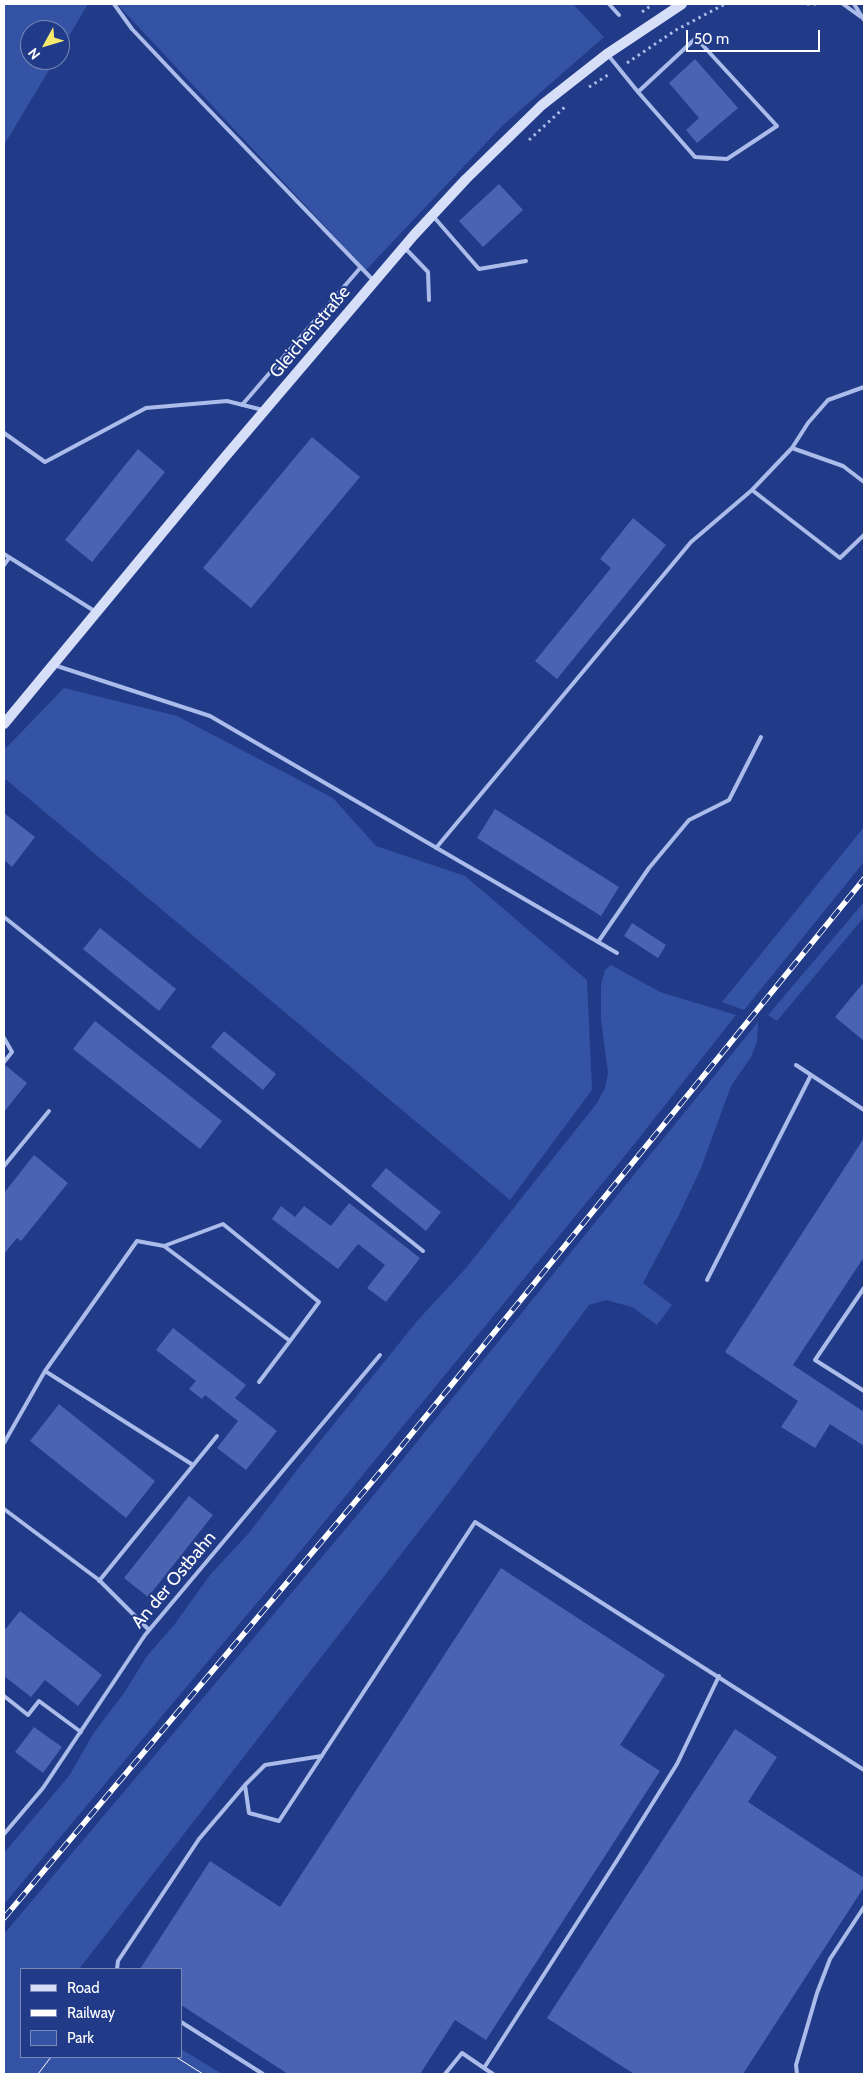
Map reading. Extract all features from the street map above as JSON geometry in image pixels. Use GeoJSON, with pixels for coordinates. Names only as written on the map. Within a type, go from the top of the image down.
{"type":"FeatureCollection","features":[{"type":"Feature","properties":{"kind":"street","name":"Gleichenstraße"},"geometry":{"type":"LineString","coordinates":[[4,724],[265,410],[432,216],[542,105],[607,54],[682,4]]}},
{"type":"Feature","properties":{"kind":"lane"},"geometry":{"type":"LineString","coordinates":[[114,4],[132,28],[184,84],[375,281]]}},
{"type":"Feature","properties":{"kind":"lane"},"geometry":{"type":"LineString","coordinates":[[609,4],[619,15]]}},
{"type":"Feature","properties":{"kind":"lane"},"geometry":{"type":"LineString","coordinates":[[843,4],[863,19]]}},
{"type":"Feature","properties":{"kind":"lane"},"geometry":{"type":"LineString","coordinates":[[854,4],[863,19]]}},
{"type":"Feature","properties":{"kind":"lane"},"geometry":{"type":"LineString","coordinates":[[607,54],[638,92],[695,157],[728,159],[778,126],[696,38],[638,92]]}},
{"type":"Feature","properties":{"kind":"lane"},"geometry":{"type":"LineString","coordinates":[[432,216],[479,269],[526,261]]}},
{"type":"Feature","properties":{"kind":"lane"},"geometry":{"type":"LineString","coordinates":[[404,247],[428,272],[429,300]]}},
{"type":"Feature","properties":{"kind":"lane"},"geometry":{"type":"LineString","coordinates":[[242,405],[361,267]]}},
{"type":"Feature","properties":{"kind":"lane"},"geometry":{"type":"LineString","coordinates":[[436,848],[691,542],[752,490],[792,448],[808,423],[828,400],[864,387]]}},
{"type":"Feature","properties":{"kind":"lane"},"geometry":{"type":"LineString","coordinates":[[4,434],[46,462],[146,408],[227,401],[265,410]]}},
{"type":"Feature","properties":{"kind":"lane"},"geometry":{"type":"LineString","coordinates":[[792,448],[843,466],[864,482]]}},
{"type":"Feature","properties":{"kind":"lane"},"geometry":{"type":"LineString","coordinates":[[752,490],[840,558],[864,535]]}},
{"type":"Feature","properties":{"kind":"lane"},"geometry":{"type":"LineString","coordinates":[[4,554],[96,612]]}},
{"type":"Feature","properties":{"kind":"lane"},"geometry":{"type":"LineString","coordinates":[[4,565],[9,558]]}},
{"type":"Feature","properties":{"kind":"lane"},"geometry":{"type":"LineString","coordinates":[[52,665],[210,716],[617,953]]}},
{"type":"Feature","properties":{"kind":"lane"},"geometry":{"type":"LineString","coordinates":[[598,942],[649,868],[689,820],[729,800],[761,738]]}},
{"type":"Feature","properties":{"kind":"lane"},"geometry":{"type":"LineString","coordinates":[[4,917],[423,1251]]}},
{"type":"Feature","properties":{"kind":"lane"},"geometry":{"type":"LineString","coordinates":[[4,1038],[12,1052],[4,1062]]}},
{"type":"Feature","properties":{"kind":"lane"},"geometry":{"type":"LineString","coordinates":[[796,1065],[864,1110]]}},
{"type":"Feature","properties":{"kind":"lane"},"geometry":{"type":"LineString","coordinates":[[707,1280],[811,1075]]}},
{"type":"Feature","properties":{"kind":"lane"},"geometry":{"type":"LineString","coordinates":[[4,1166],[49,1111]]}},
{"type":"Feature","properties":{"kind":"lane"},"geometry":{"type":"LineString","coordinates":[[164,1246],[223,1224],[319,1302],[259,1382]]}},
{"type":"Feature","properties":{"kind":"lane"},"geometry":{"type":"LineString","coordinates":[[4,1443],[45,1371],[137,1241],[164,1246],[290,1341]]}},
{"type":"Feature","properties":{"kind":"lane"},"geometry":{"type":"LineString","coordinates":[[864,1288],[815,1360],[864,1392]]}},
{"type":"Feature","properties":{"kind":"lane","name":"An der Ostbahn"},"geometry":{"type":"LineString","coordinates":[[4,1834],[43,1788],[149,1630],[380,1355]]}},
{"type":"Feature","properties":{"kind":"lane"},"geometry":{"type":"LineString","coordinates":[[45,1371],[194,1465]]}},
{"type":"Feature","properties":{"kind":"lane"},"geometry":{"type":"LineString","coordinates":[[99,1581],[217,1436]]}},
{"type":"Feature","properties":{"kind":"lane"},"geometry":{"type":"LineString","coordinates":[[4,1509],[99,1581],[149,1630]]}},
{"type":"Feature","properties":{"kind":"lane"},"geometry":{"type":"LineString","coordinates":[[245,1785],[249,1813],[279,1821],[475,1522],[864,1770]]}},
{"type":"Feature","properties":{"kind":"lane"},"geometry":{"type":"LineString","coordinates":[[484,2068],[677,1764],[719,1676]]}},
{"type":"Feature","properties":{"kind":"lane"},"geometry":{"type":"LineString","coordinates":[[4,1696],[28,1715],[39,1701],[81,1732]]}},
{"type":"Feature","properties":{"kind":"lane"},"geometry":{"type":"LineString","coordinates":[[117,1968],[118,1961],[199,1839],[245,1785],[265,1765],[322,1756]]}},
{"type":"Feature","properties":{"kind":"lane"},"geometry":{"type":"LineString","coordinates":[[797,2074],[798,2056],[830,1958],[864,1907]]}},
{"type":"Feature","properties":{"kind":"lane"},"geometry":{"type":"LineString","coordinates":[[182,2023],[263,2074]]}},
{"type":"Feature","properties":{"kind":"lane"},"geometry":{"type":"LineString","coordinates":[[445,2074],[462,2053],[493,2074]]}},
{"type":"Feature","properties":{"kind":"path"},"geometry":{"type":"LineString","coordinates":[[583,92],[676,30],[725,4]]}},
{"type":"Feature","properties":{"kind":"path"},"geometry":{"type":"LineString","coordinates":[[807,4],[817,4]]}},
{"type":"Feature","properties":{"kind":"path"},"geometry":{"type":"LineString","coordinates":[[526,142],[571,101]]}},
{"type":"Feature","properties":{"kind":"green space"},"geometry":{"type":"Polygon","coordinates":[[[4,4],[88,4],[70,34],[70,20],[20,20],[20,70],[49,70],[4,145],[4,4]]]}},
{"type":"Feature","properties":{"kind":"green space"},"geometry":{"type":"Polygon","coordinates":[[[117,4],[573,4],[604,37],[502,126],[366,270],[117,4]]]}},
{"type":"Feature","properties":{"kind":"green space"},"geometry":{"type":"Polygon","coordinates":[[[64,688],[177,716],[333,798],[376,846],[465,876],[587,980],[592,1090],[510,1200],[4,778],[4,750],[64,688]]]}},
{"type":"Feature","properties":{"kind":"green space"},"geometry":{"type":"Polygon","coordinates":[[[864,827],[864,862],[744,1010],[722,1002],[864,827]]]}},
{"type":"Feature","properties":{"kind":"green space"},"geometry":{"type":"Polygon","coordinates":[[[864,902],[864,917],[777,1021],[768,1015],[864,902]]]}},
{"type":"Feature","properties":{"kind":"green space"},"geometry":{"type":"Polygon","coordinates":[[[611,965],[660,992],[736,1015],[628,1152],[293,1560],[4,1904],[4,1853],[69,1776],[93,1734],[124,1693],[147,1656],[174,1625],[210,1575],[249,1533],[300,1466],[418,1320],[466,1268],[597,1103],[605,1088],[608,1073],[601,1019],[601,985],[605,970],[611,965]]]}},
{"type":"Feature","properties":{"kind":"green space"},"geometry":{"type":"Polygon","coordinates":[[[758,1022],[757,1042],[751,1057],[731,1086],[701,1168],[679,1215],[643,1283],[672,1305],[657,1325],[632,1307],[606,1300],[589,1305],[451,1490],[80,1968],[20,1968],[20,2058],[182,2058],[182,2050],[222,2074],[4,2074],[4,1934],[364,1507],[758,1022]]]}},
{"type":"Feature","properties":{"kind":"building"},"geometry":{"type":"Polygon","coordinates":[[[695,59],[738,108],[697,143],[686,130],[699,118],[669,83],[695,59]]]}},
{"type":"Feature","properties":{"kind":"building"},"geometry":{"type":"Polygon","coordinates":[[[499,184],[523,210],[483,247],[459,221],[499,184]]]}},
{"type":"Feature","properties":{"kind":"building"},"geometry":{"type":"Polygon","coordinates":[[[312,437],[360,477],[251,608],[203,568],[312,437]]]}},
{"type":"Feature","properties":{"kind":"building"},"geometry":{"type":"Polygon","coordinates":[[[138,449],[165,472],[92,562],[65,540],[138,449]]]}},
{"type":"Feature","properties":{"kind":"building"},"geometry":{"type":"Polygon","coordinates":[[[633,518],[666,545],[557,679],[535,661],[611,568],[600,559],[633,518]]]}},
{"type":"Feature","properties":{"kind":"building"},"geometry":{"type":"Polygon","coordinates":[[[495,809],[619,887],[601,916],[477,838],[495,809]]]}},
{"type":"Feature","properties":{"kind":"building"},"geometry":{"type":"Polygon","coordinates":[[[4,813],[35,837],[12,867],[4,860],[4,813]]]}},
{"type":"Feature","properties":{"kind":"building"},"geometry":{"type":"Polygon","coordinates":[[[632,923],[666,945],[658,958],[624,936],[632,923]]]}},
{"type":"Feature","properties":{"kind":"building"},"geometry":{"type":"Polygon","coordinates":[[[100,928],[176,989],[159,1011],[83,949],[100,928]]]}},
{"type":"Feature","properties":{"kind":"building"},"geometry":{"type":"Polygon","coordinates":[[[864,982],[864,1041],[835,1017],[864,982]]]}},
{"type":"Feature","properties":{"kind":"building"},"geometry":{"type":"Polygon","coordinates":[[[95,1021],[222,1121],[200,1149],[73,1049],[95,1021]]]}},
{"type":"Feature","properties":{"kind":"building"},"geometry":{"type":"Polygon","coordinates":[[[224,1031],[276,1074],[263,1090],[211,1047],[224,1031]]]}},
{"type":"Feature","properties":{"kind":"building"},"geometry":{"type":"Polygon","coordinates":[[[4,1066],[27,1083],[4,1112],[4,1066]]]}},
{"type":"Feature","properties":{"kind":"building"},"geometry":{"type":"Polygon","coordinates":[[[864,1138],[864,1257],[793,1365],[864,1412],[864,1446],[830,1424],[815,1448],[781,1427],[798,1401],[725,1352],[864,1138]]]}},
{"type":"Feature","properties":{"kind":"building"},"geometry":{"type":"Polygon","coordinates":[[[34,1155],[68,1183],[21,1241],[17,1238],[4,1254],[4,1193],[34,1155]]]}},
{"type":"Feature","properties":{"kind":"building"},"geometry":{"type":"Polygon","coordinates":[[[386,1168],[441,1212],[426,1231],[371,1186],[386,1168]]]}},
{"type":"Feature","properties":{"kind":"building"},"geometry":{"type":"Polygon","coordinates":[[[349,1203],[420,1258],[386,1302],[367,1288],[385,1265],[358,1244],[338,1269],[272,1219],[281,1206],[295,1217],[304,1206],[331,1226],[349,1203]]]}},
{"type":"Feature","properties":{"kind":"building"},"geometry":{"type":"Polygon","coordinates":[[[173,1328],[246,1385],[235,1398],[277,1431],[246,1470],[217,1448],[238,1421],[205,1395],[202,1399],[189,1389],[196,1381],[156,1350],[173,1328]]]}},
{"type":"Feature","properties":{"kind":"building"},"geometry":{"type":"Polygon","coordinates":[[[59,1404],[155,1481],[126,1518],[30,1441],[59,1404]]]}},
{"type":"Feature","properties":{"kind":"building"},"geometry":{"type":"Polygon","coordinates":[[[189,1496],[213,1515],[148,1597],[124,1578],[189,1496]]]}},
{"type":"Feature","properties":{"kind":"building"},"geometry":{"type":"Polygon","coordinates":[[[501,1568],[665,1675],[620,1745],[660,1771],[486,2040],[455,2020],[420,2074],[288,2074],[182,2006],[182,1968],[141,1968],[210,1861],[280,1907],[501,1568]]]}},
{"type":"Feature","properties":{"kind":"building"},"geometry":{"type":"Polygon","coordinates":[[[20,1611],[102,1675],[78,1706],[45,1680],[31,1697],[4,1676],[4,1631],[20,1611]]]}},
{"type":"Feature","properties":{"kind":"building"},"geometry":{"type":"Polygon","coordinates":[[[34,1727],[62,1747],[43,1773],[15,1752],[34,1727]]]}},
{"type":"Feature","properties":{"kind":"building"},"geometry":{"type":"Polygon","coordinates":[[[735,1729],[777,1757],[748,1802],[864,1878],[864,1887],[743,2074],[634,2074],[547,2018],[735,1729]]]}},
{"type":"Feature","properties":{"kind":"tram line"},"geometry":{"type":"LineString","coordinates":[[38,2074],[50,2058]]}},
{"type":"Feature","properties":{"kind":"tram line"},"geometry":{"type":"LineString","coordinates":[[178,2058],[203,2074]]}},
{"type":"Feature","properties":{"kind":"railway"},"geometry":{"type":"LineString","coordinates":[[4,1918],[387,1464],[864,879]]}}]}
